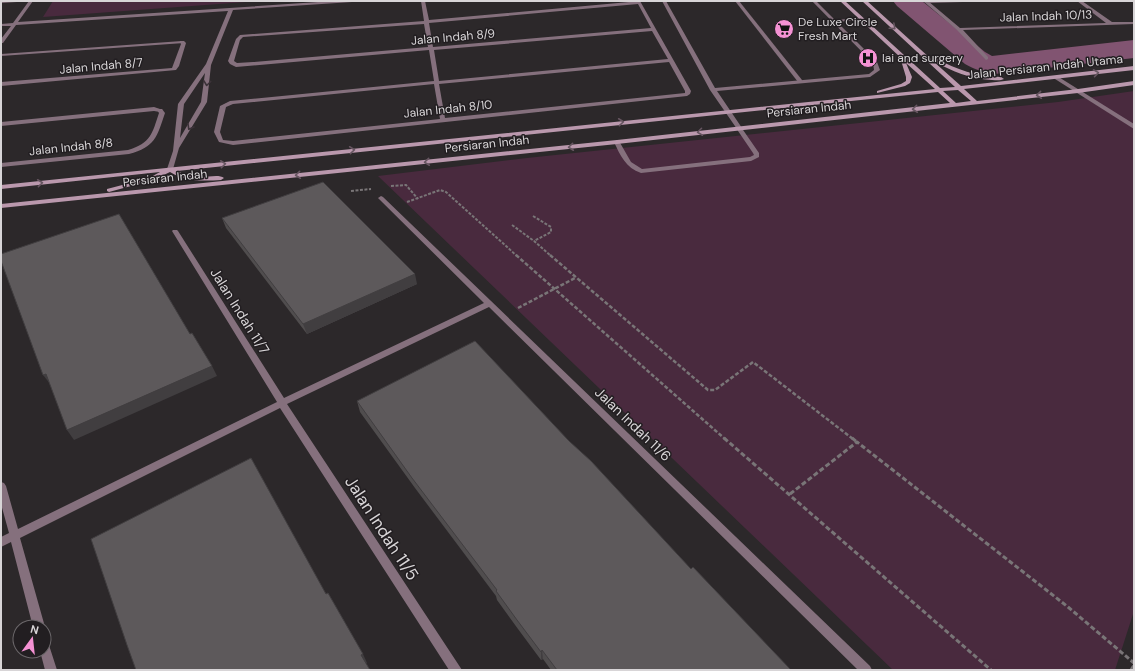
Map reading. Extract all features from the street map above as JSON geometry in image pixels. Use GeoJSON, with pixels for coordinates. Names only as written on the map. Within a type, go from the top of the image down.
{"type":"FeatureCollection","features":[{"type":"Feature","properties":{"kind":"main road"},"geometry":{"type":"LineString","coordinates":[[842,1],[954,104]]}},
{"type":"Feature","properties":{"kind":"main road","name":"Jalan Persiaran Indah Utama"},"geometry":{"type":"LineString","coordinates":[[864,1],[975,102],[1078,91],[1134,83]]}},
{"type":"Feature","properties":{"kind":"main road"},"geometry":{"type":"LineString","coordinates":[[922,53],[963,75],[989,79],[1038,80]]}},
{"type":"Feature","properties":{"kind":"main road"},"geometry":{"type":"LineString","coordinates":[[857,98],[903,85],[908,82],[909,77],[902,57]]}},
{"type":"Feature","properties":{"kind":"main road","name":"Jalan Persiaran Indah Utama"},"geometry":{"type":"LineString","coordinates":[[959,88],[1134,68]]}},
{"type":"Feature","properties":{"kind":"main road","name":"Persiaran Indah"},"geometry":{"type":"LineString","coordinates":[[1,187],[959,88]]}},
{"type":"Feature","properties":{"kind":"main road","name":"Persiaran Indah"},"geometry":{"type":"LineString","coordinates":[[1,206],[617,142],[975,102]]}},
{"type":"Feature","properties":{"kind":"main road"},"geometry":{"type":"LineString","coordinates":[[75,198],[151,180],[170,169],[176,174],[184,177],[265,178]]}},
{"type":"Feature","properties":{"kind":"street"},"geometry":{"type":"LineString","coordinates":[[1,2],[17,1]]}},
{"type":"Feature","properties":{"kind":"street"},"geometry":{"type":"LineString","coordinates":[[1,42],[31,1]]}},
{"type":"Feature","properties":{"kind":"street"},"geometry":{"type":"LineString","coordinates":[[1,25],[352,1]]}},
{"type":"Feature","properties":{"kind":"street"},"geometry":{"type":"LineString","coordinates":[[423,1],[443,121]]}},
{"type":"Feature","properties":{"kind":"street"},"geometry":{"type":"LineString","coordinates":[[617,142],[626,159],[634,169],[641,171],[751,158],[757,156],[713,90],[664,1]]}},
{"type":"Feature","properties":{"kind":"street"},"geometry":{"type":"LineString","coordinates":[[737,1],[800,81]]}},
{"type":"Feature","properties":{"kind":"street"},"geometry":{"type":"LineString","coordinates":[[713,90],[870,75],[877,70],[875,63],[814,1]]}},
{"type":"Feature","properties":{"kind":"street"},"geometry":{"type":"LineString","coordinates":[[925,2],[963,1]]}},
{"type":"Feature","properties":{"kind":"street"},"geometry":{"type":"LineString","coordinates":[[1079,1],[1111,24]]}},
{"type":"Feature","properties":{"kind":"street"},"geometry":{"type":"LineString","coordinates":[[426,22],[638,2],[671,60],[437,82]]}},
{"type":"Feature","properties":{"kind":"street"},"geometry":{"type":"LineString","coordinates":[[925,2],[959,29],[986,58]]}},
{"type":"Feature","properties":{"kind":"street"},"geometry":{"type":"LineString","coordinates":[[176,151],[181,104],[209,64],[231,10]]}},
{"type":"Feature","properties":{"kind":"street"},"geometry":{"type":"LineString","coordinates":[[834,21],[861,19]]}},
{"type":"Feature","properties":{"kind":"street","name":"Jalan Indah 8/9"},"geometry":{"type":"LineString","coordinates":[[426,22],[242,36],[238,39],[231,61],[236,65],[254,64],[653,29]]}},
{"type":"Feature","properties":{"kind":"street","name":"Jalan Indah 10/13"},"geometry":{"type":"LineString","coordinates":[[959,29],[1134,23]]}},
{"type":"Feature","properties":{"kind":"street","name":"Jalan Indah 8/7"},"geometry":{"type":"LineString","coordinates":[[1,55],[184,43],[174,69],[1,84]]}},
{"type":"Feature","properties":{"kind":"street","name":"Jalan Indah 8/10"},"geometry":{"type":"LineString","coordinates":[[437,82],[232,102],[223,106],[217,132],[221,141],[234,143],[687,94],[688,91],[671,60]]}},
{"type":"Feature","properties":{"kind":"street"},"geometry":{"type":"LineString","coordinates":[[170,169],[176,151],[204,102],[209,64]]}},
{"type":"Feature","properties":{"kind":"street"},"geometry":{"type":"LineString","coordinates":[[1057,78],[1134,127]]}},
{"type":"Feature","properties":{"kind":"street","name":"Jalan Indah 8/8"},"geometry":{"type":"LineString","coordinates":[[1,124],[154,109],[160,110],[162,113],[150,143],[142,149],[129,152],[1,165]]}},
{"type":"Feature","properties":{"kind":"street","name":"Jalan Indah 11/6"},"geometry":{"type":"LineString","coordinates":[[381,198],[866,670]]}},
{"type":"Feature","properties":{"kind":"street","name":"Jalan Indah 11/7"},"geometry":{"type":"LineString","coordinates":[[175,232],[282,403]]}},
{"type":"Feature","properties":{"kind":"street"},"geometry":{"type":"LineString","coordinates":[[1,542],[282,403],[489,304]]}},
{"type":"Feature","properties":{"kind":"street","name":"Jalan Indah 11/5"},"geometry":{"type":"LineString","coordinates":[[282,403],[456,670]]}},
{"type":"Feature","properties":{"kind":"street"},"geometry":{"type":"LineString","coordinates":[[1,486],[37,619]]}},
{"type":"Feature","properties":{"kind":"street"},"geometry":{"type":"LineString","coordinates":[[47,659],[50,670]]}},
{"type":"Feature","properties":{"kind":"path"},"geometry":{"type":"LineString","coordinates":[[389,205],[418,199],[440,190],[446,192],[554,290],[991,670]]}},
{"type":"Feature","properties":{"kind":"path"},"geometry":{"type":"LineString","coordinates":[[533,216],[552,227],[551,232],[534,241]]}},
{"type":"Feature","properties":{"kind":"path"},"geometry":{"type":"LineString","coordinates":[[512,225],[534,241],[575,278],[708,390],[714,390],[753,362],[1068,607],[1134,664],[1131,670]]}},
{"type":"Feature","properties":{"kind":"path"},"geometry":{"type":"LineString","coordinates":[[502,317],[575,278]]}},
{"type":"Feature","properties":{"kind":"path"},"geometry":{"type":"LineString","coordinates":[[790,494],[857,442]]}},
{"type":"Feature","properties":{"kind":"shaded area"},"geometry":{"type":"Polygon","coordinates":[[[53,1],[260,1],[43,17],[53,1]]]}},
{"type":"Feature","properties":{"kind":"shaded area"},"geometry":{"type":"Polygon","coordinates":[[[1134,91],[1134,611],[1115,670],[893,670],[378,176],[527,158],[1058,102],[1134,91]]]}},
{"type":"Feature","properties":{"kind":"building"},"geometry":{"type":"Polygon","coordinates":[[[323,182],[415,274],[303,324],[222,218],[323,182]]]}},
{"type":"Feature","properties":{"kind":"building"},"geometry":{"type":"Polygon","coordinates":[[[119,214],[190,334],[192,333],[212,366],[67,430],[46,374],[43,375],[1,261],[1,254],[119,214]]]}},
{"type":"Feature","properties":{"kind":"building"},"geometry":{"type":"Polygon","coordinates":[[[475,341],[569,441],[591,461],[691,569],[693,567],[791,670],[557,670],[542,650],[541,652],[517,620],[496,591],[497,590],[412,478],[357,401],[475,341]]]}},
{"type":"Feature","properties":{"kind":"building"},"geometry":{"type":"Polygon","coordinates":[[[251,458],[326,594],[328,593],[363,654],[361,655],[370,670],[136,670],[91,539],[251,458]]]}},
{"type":"Feature","properties":{"kind":"waterway"},"geometry":{"type":"LineString","coordinates":[[906,1],[975,58],[984,63],[995,65],[1134,49]]}},
{"type":"Feature","properties":{"kind":"place","name":"De Luxe Circle Fresh Mart"},"geometry":{"type":"Point","coordinates":[784,29]}},
{"type":"Feature","properties":{"kind":"place","name":"lai and surgery"},"geometry":{"type":"Point","coordinates":[868,58]}}]}
